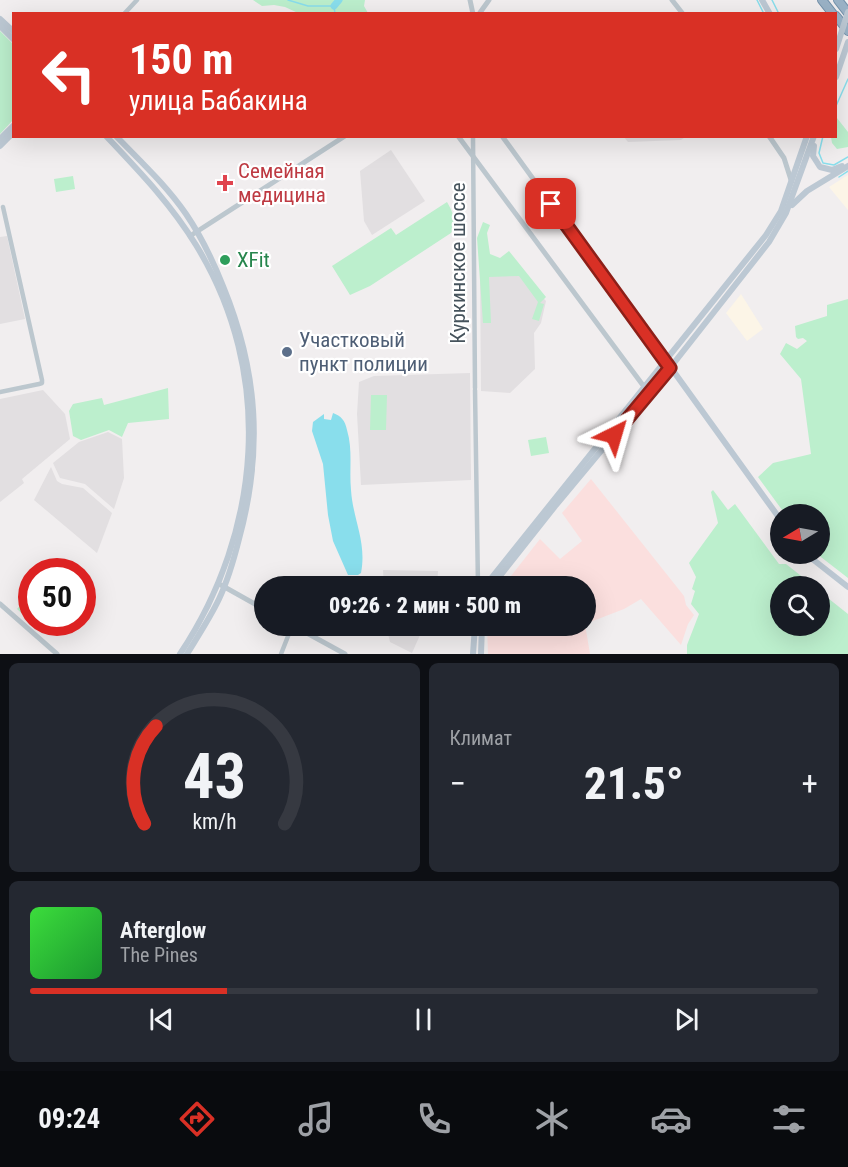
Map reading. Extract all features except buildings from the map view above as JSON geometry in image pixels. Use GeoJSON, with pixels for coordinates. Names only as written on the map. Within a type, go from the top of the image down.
{"type":"FeatureCollection","features":[{"type":"Feature","properties":{"kind":"highway"},"geometry":{"type":"LineString","coordinates":[[822,0],[832,12]]}},
{"type":"Feature","properties":{"kind":"highway"},"geometry":{"type":"LineString","coordinates":[[838,0],[848,13]]}},
{"type":"Feature","properties":{"kind":"highway"},"geometry":{"type":"LineString","coordinates":[[837,18],[848,31]]}},
{"type":"Feature","properties":{"kind":"main road"},"geometry":{"type":"LineString","coordinates":[[837,46],[848,13]]}},
{"type":"Feature","properties":{"kind":"main road"},"geometry":{"type":"LineString","coordinates":[[0,19],[12,30]]}},
{"type":"Feature","properties":{"kind":"main road"},"geometry":{"type":"LineString","coordinates":[[0,26],[12,38]]}},
{"type":"Feature","properties":{"kind":"main road"},"geometry":{"type":"LineString","coordinates":[[837,74],[848,42]]}},
{"type":"Feature","properties":{"kind":"main road"},"geometry":{"type":"LineString","coordinates":[[0,139],[12,127]]}},
{"type":"Feature","properties":{"kind":"main road"},"geometry":{"type":"LineString","coordinates":[[0,146],[12,134]]}},
{"type":"Feature","properties":{"kind":"main road"},"geometry":{"type":"LineString","coordinates":[[108,138],[155,188],[190,236],[211,273],[229,318],[243,369],[248,412],[248,454],[243,503],[218,602],[187,654]]}},
{"type":"Feature","properties":{"kind":"main road"},"geometry":{"type":"LineString","coordinates":[[118,138],[162,184],[197,232],[217,271],[242,339],[250,376],[254,412],[254,454],[251,488],[235,555],[221,586],[180,654]]}},
{"type":"Feature","properties":{"kind":"main road"},"geometry":{"type":"LineString","coordinates":[[497,576],[645,388],[668,365],[766,235],[781,211],[806,138]]}},
{"type":"Feature","properties":{"kind":"main road"},"geometry":{"type":"LineString","coordinates":[[786,213],[814,138]]}},
{"type":"Feature","properties":{"kind":"main road"},"geometry":{"type":"LineString","coordinates":[[815,138],[813,156],[820,167],[832,170],[848,164]]}},
{"type":"Feature","properties":{"kind":"main road"},"geometry":{"type":"LineString","coordinates":[[497,576],[769,242],[786,213],[800,196],[848,164]]}},
{"type":"Feature","properties":{"kind":"main road"},"geometry":{"type":"LineString","coordinates":[[668,365],[770,505]]}},
{"type":"Feature","properties":{"kind":"main road"},"geometry":{"type":"LineString","coordinates":[[819,564],[848,587]]}},
{"type":"Feature","properties":{"kind":"main road"},"geometry":{"type":"LineString","coordinates":[[474,654],[475,636]]}},
{"type":"Feature","properties":{"kind":"main road"},"geometry":{"type":"LineString","coordinates":[[481,654],[482,636]]}},
{"type":"Feature","properties":{"kind":"street"},"geometry":{"type":"LineString","coordinates":[[126,12],[137,0]]}},
{"type":"Feature","properties":{"kind":"street"},"geometry":{"type":"LineString","coordinates":[[672,0],[681,12]]}},
{"type":"Feature","properties":{"kind":"street"},"geometry":{"type":"LineString","coordinates":[[190,236],[342,138]]}},
{"type":"Feature","properties":{"kind":"street"},"geometry":{"type":"LineString","coordinates":[[459,138],[645,388]]}},
{"type":"Feature","properties":{"kind":"street","name":"Куркинское шоссе"},"geometry":{"type":"LineString","coordinates":[[473,138],[478,573]]}},
{"type":"Feature","properties":{"kind":"street"},"geometry":{"type":"LineString","coordinates":[[503,138],[668,365]]}},
{"type":"Feature","properties":{"kind":"street"},"geometry":{"type":"LineString","coordinates":[[770,138],[789,169],[791,185]]}},
{"type":"Feature","properties":{"kind":"street"},"geometry":{"type":"LineString","coordinates":[[474,172],[487,175]]}},
{"type":"Feature","properties":{"kind":"street"},"geometry":{"type":"LineString","coordinates":[[0,392],[42,383],[3,207]]}},
{"type":"Feature","properties":{"kind":"street"},"geometry":{"type":"LineString","coordinates":[[221,586],[254,604]]}},
{"type":"Feature","properties":{"kind":"street"},"geometry":{"type":"LineString","coordinates":[[0,604],[57,654]]}},
{"type":"Feature","properties":{"kind":"street"},"geometry":{"type":"LineString","coordinates":[[281,654],[289,636]]}},
{"type":"Feature","properties":{"kind":"street"},"geometry":{"type":"LineString","coordinates":[[312,636],[345,654]]}},
{"type":"Feature","properties":{"kind":"shaded area"},"geometry":{"type":"Polygon","coordinates":[[[625,138],[684,138],[681,140],[628,142],[625,138]]]}},
{"type":"Feature","properties":{"kind":"shaded area"},"geometry":{"type":"Polygon","coordinates":[[[391,150],[425,201],[372,235],[364,221],[360,171],[391,150]]]}},
{"type":"Feature","properties":{"kind":"shaded area"},"geometry":{"type":"Polygon","coordinates":[[[848,175],[848,210],[829,187],[848,175]]]}},
{"type":"Feature","properties":{"kind":"shaded area"},"geometry":{"type":"Polygon","coordinates":[[[7,236],[25,319],[0,324],[0,237],[7,236]]]}},
{"type":"Feature","properties":{"kind":"shaded area"},"geometry":{"type":"Polygon","coordinates":[[[480,272],[520,273],[546,301],[541,323],[534,333],[535,369],[510,393],[481,391],[480,272]]]}},
{"type":"Feature","properties":{"kind":"shaded area"},"geometry":{"type":"Polygon","coordinates":[[[741,294],[763,329],[747,341],[726,313],[741,294]]]}},
{"type":"Feature","properties":{"kind":"shaded area"},"geometry":{"type":"Polygon","coordinates":[[[470,373],[471,480],[361,485],[357,414],[359,382],[374,376],[470,373]]]}},
{"type":"Feature","properties":{"kind":"shaded area"},"geometry":{"type":"Polygon","coordinates":[[[43,390],[65,414],[70,439],[22,479],[24,483],[0,502],[0,399],[43,390]]]}},
{"type":"Feature","properties":{"kind":"shaded area"},"geometry":{"type":"Polygon","coordinates":[[[108,432],[122,439],[124,478],[114,509],[85,484],[60,478],[53,463],[79,442],[108,432]]]}},
{"type":"Feature","properties":{"kind":"shaded area"},"geometry":{"type":"Polygon","coordinates":[[[51,467],[57,481],[83,488],[112,513],[97,553],[34,500],[51,467]]]}},
{"type":"Feature","properties":{"kind":"shaded area"},"geometry":{"type":"Polygon","coordinates":[[[591,479],[684,596],[686,605],[694,615],[688,624],[681,645],[641,599],[624,609],[596,620],[596,576],[511,576],[540,539],[560,559],[582,541],[562,513],[591,479]]]}},
{"type":"Feature","properties":{"kind":"shaded area"},"geometry":{"type":"Polygon","coordinates":[[[383,570],[438,571],[438,576],[383,576],[383,570]]]}},
{"type":"Feature","properties":{"kind":"shaded area"},"geometry":{"type":"Polygon","coordinates":[[[388,636],[420,636],[412,653],[390,642],[388,636]]]}},
{"type":"Feature","properties":{"kind":"shaded area"},"geometry":{"type":"Polygon","coordinates":[[[487,636],[587,636],[590,654],[488,654],[487,636]]]}},
{"type":"Feature","properties":{"kind":"green space"},"geometry":{"type":"Polygon","coordinates":[[[253,0],[365,0],[364,6],[367,12],[296,12],[274,5],[262,6],[253,0]]]}},
{"type":"Feature","properties":{"kind":"green space"},"geometry":{"type":"Polygon","coordinates":[[[0,31],[12,43],[12,121],[0,134],[0,31]]]}},
{"type":"Feature","properties":{"kind":"green space"},"geometry":{"type":"Polygon","coordinates":[[[837,118],[848,132],[848,147],[837,149],[831,138],[837,138],[837,118]]]}},
{"type":"Feature","properties":{"kind":"green space"},"geometry":{"type":"Polygon","coordinates":[[[73,176],[75,189],[56,192],[54,179],[73,176]]]}},
{"type":"Feature","properties":{"kind":"green space"},"geometry":{"type":"Polygon","coordinates":[[[447,202],[454,217],[451,233],[370,286],[350,295],[332,266],[391,228],[396,235],[447,202]]]}},
{"type":"Feature","properties":{"kind":"green space"},"geometry":{"type":"Polygon","coordinates":[[[483,222],[490,225],[487,233],[490,254],[500,258],[509,251],[546,297],[540,303],[544,304],[539,321],[532,319],[538,302],[519,276],[489,277],[491,323],[483,323],[477,238],[483,222]]]}},
{"type":"Feature","properties":{"kind":"green space"},"geometry":{"type":"Polygon","coordinates":[[[848,299],[848,578],[830,564],[830,504],[778,504],[758,477],[773,463],[811,454],[801,379],[780,354],[786,343],[797,349],[807,341],[796,337],[795,326],[827,316],[827,305],[848,299]]]}},
{"type":"Feature","properties":{"kind":"green space"},"geometry":{"type":"Polygon","coordinates":[[[168,388],[169,419],[128,423],[122,437],[109,430],[81,440],[73,436],[69,411],[73,404],[102,398],[104,405],[168,388]]]}},
{"type":"Feature","properties":{"kind":"green space"},"geometry":{"type":"Polygon","coordinates":[[[371,395],[387,395],[386,430],[370,430],[371,395]]]}},
{"type":"Feature","properties":{"kind":"green space"},"geometry":{"type":"Polygon","coordinates":[[[546,437],[549,453],[531,456],[528,440],[546,437]]]}},
{"type":"Feature","properties":{"kind":"green space"},"geometry":{"type":"Polygon","coordinates":[[[713,490],[728,510],[735,504],[770,552],[770,564],[786,564],[801,576],[770,576],[770,636],[830,636],[830,600],[848,614],[848,654],[687,654],[687,645],[699,614],[691,604],[696,577],[689,563],[718,523],[711,492],[713,490]]]}},
{"type":"Feature","properties":{"kind":"water"},"geometry":{"type":"Polygon","coordinates":[[[333,413],[344,421],[349,438],[352,501],[362,551],[361,573],[358,575],[348,575],[333,541],[323,464],[312,431],[313,422],[324,414],[324,419],[331,420],[333,413]]]}},
{"type":"Feature","properties":{"kind":"waterway"},"geometry":{"type":"LineString","coordinates":[[288,0],[308,6],[334,6],[335,12]]}},
{"type":"Feature","properties":{"kind":"waterway"},"geometry":{"type":"LineString","coordinates":[[334,6],[339,0]]}},
{"type":"Feature","properties":{"kind":"waterway"},"geometry":{"type":"LineString","coordinates":[[757,0],[763,12]]}},
{"type":"Feature","properties":{"kind":"waterway"},"geometry":{"type":"LineString","coordinates":[[772,0],[778,12]]}},
{"type":"Feature","properties":{"kind":"waterway"},"geometry":{"type":"LineString","coordinates":[[837,104],[848,79]]}},
{"type":"Feature","properties":{"kind":"waterway"},"geometry":{"type":"LineString","coordinates":[[823,138],[819,153],[823,163],[834,165],[848,157]]}},
{"type":"Feature","properties":{"kind":"waterway"},"geometry":{"type":"LineString","coordinates":[[839,177],[848,171]]}},
{"type":"Feature","properties":{"kind":"place","name":"Семейная медицина"},"geometry":{"type":"Point","coordinates":[225,183]}},
{"type":"Feature","properties":{"kind":"place","name":"XFit"},"geometry":{"type":"Point","coordinates":[225,260]}},
{"type":"Feature","properties":{"kind":"place","name":"Участковый пункт полиции"},"geometry":{"type":"Point","coordinates":[287,352]}},
{"type":"Feature","properties":{"kind":"route"},"geometry":{"type":"LineString","coordinates":[[551,204],[670,368],[614,435]]}}]}
